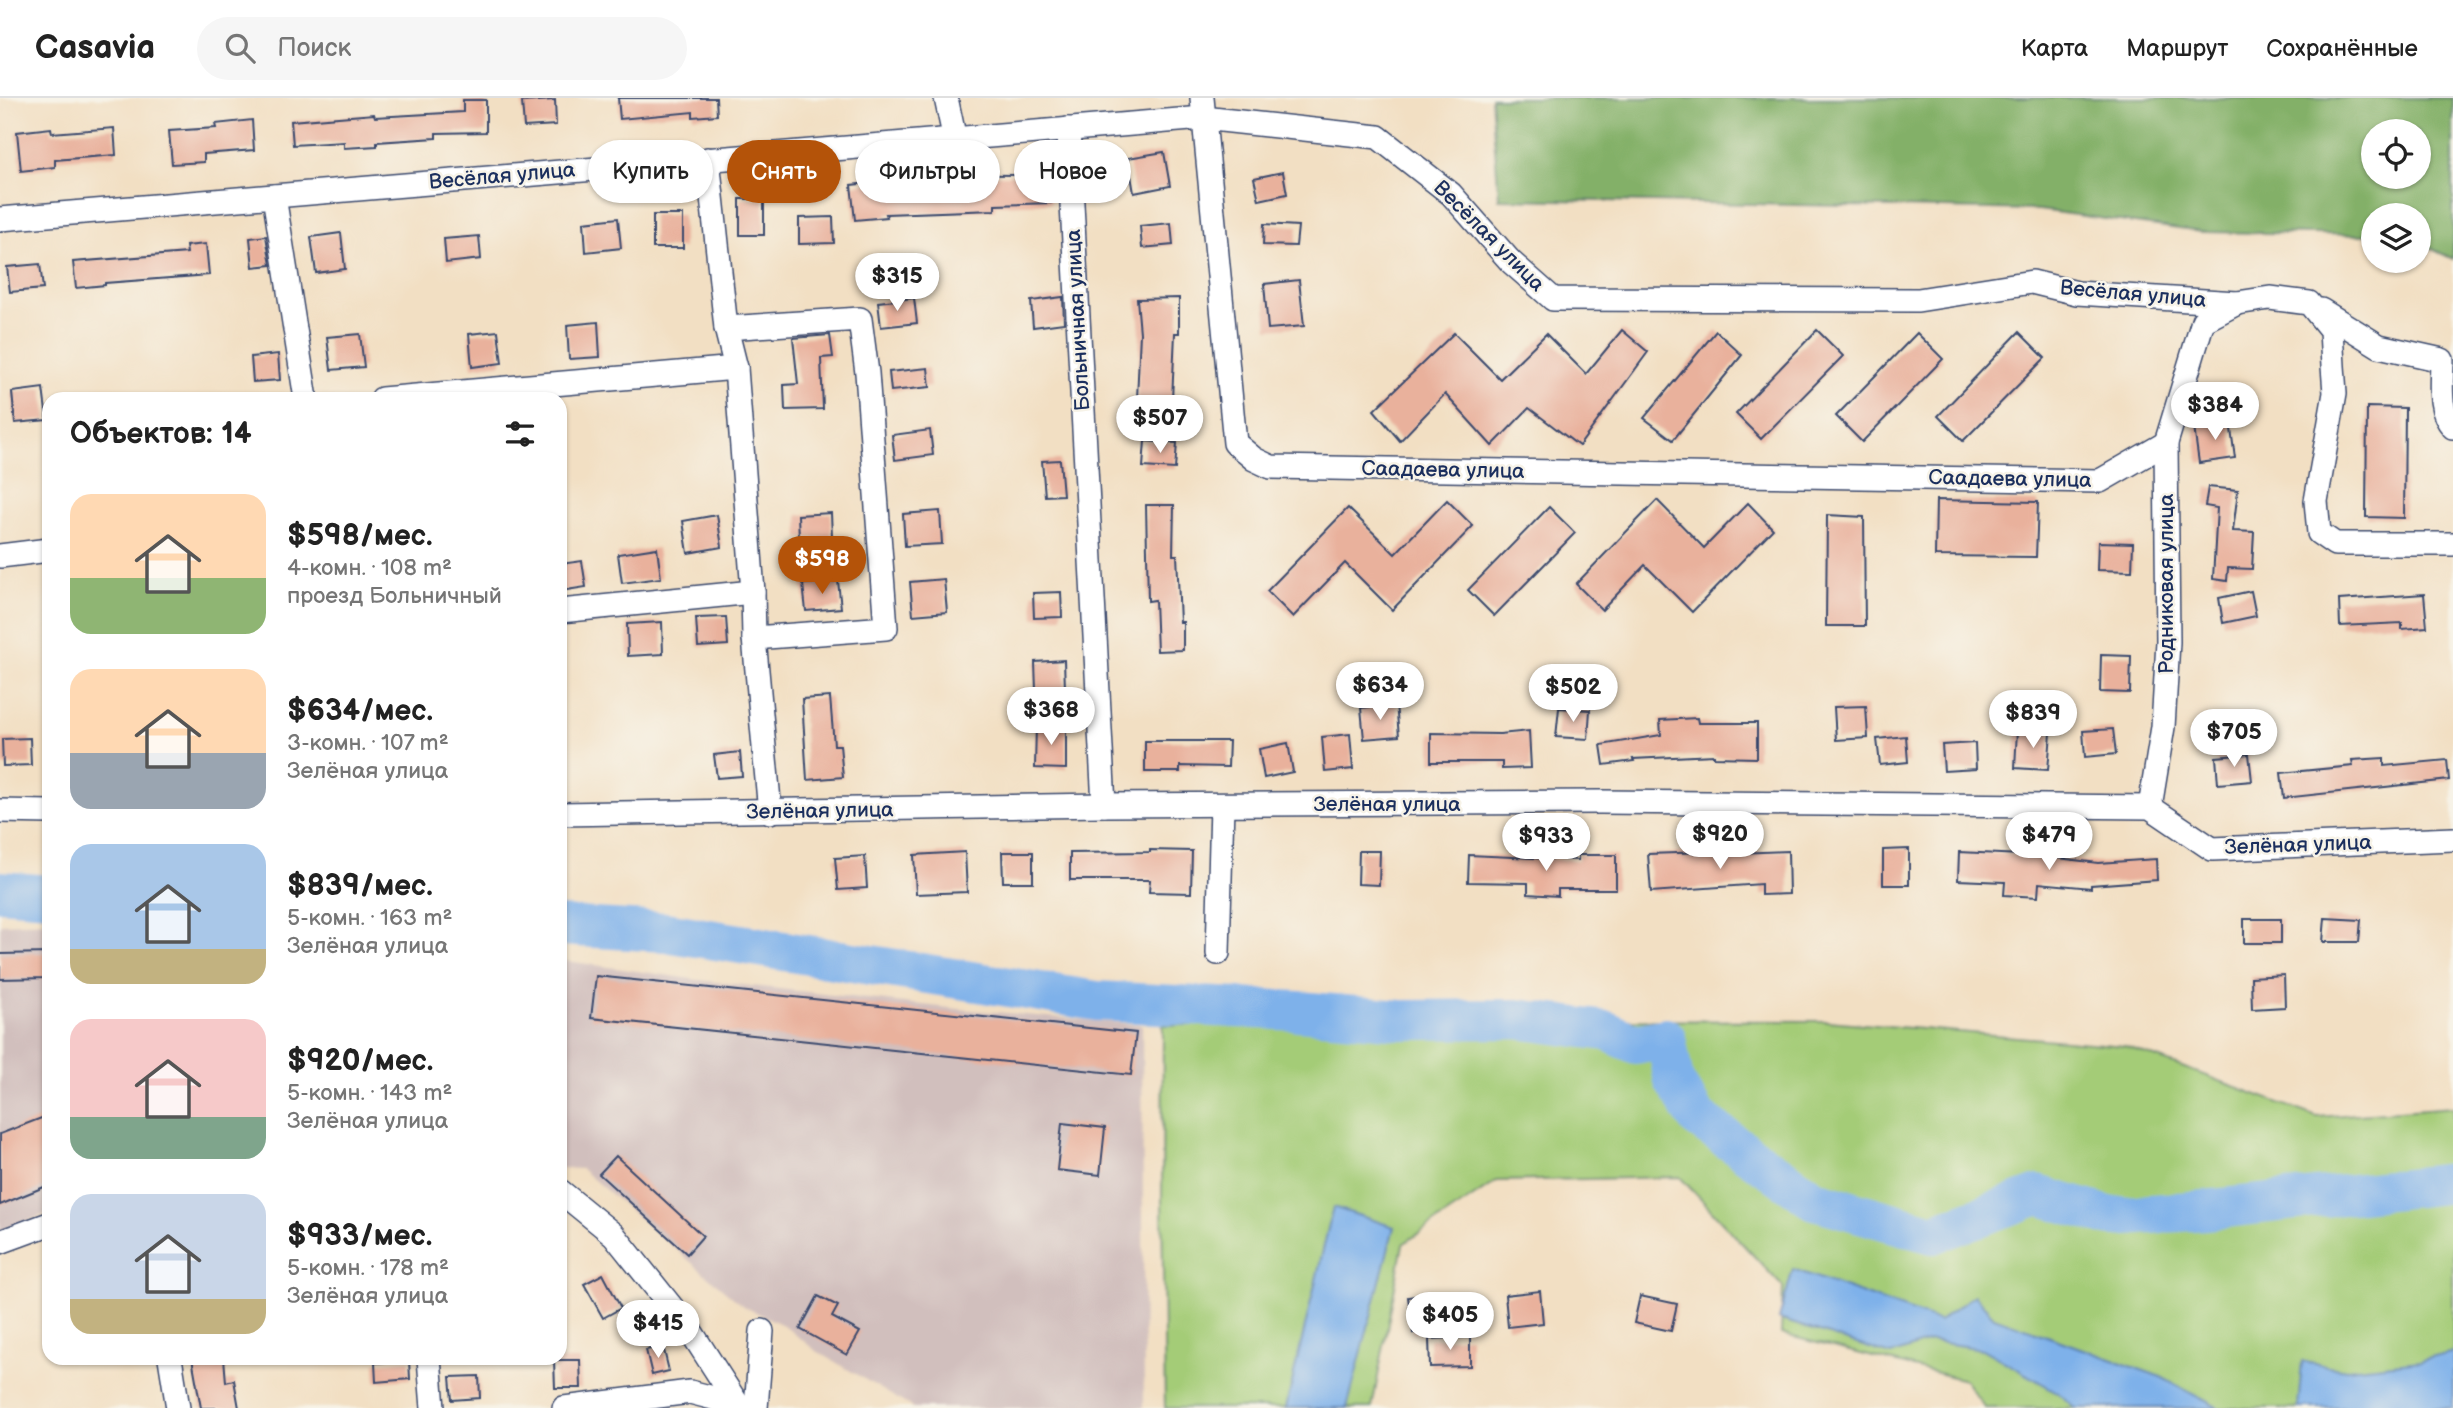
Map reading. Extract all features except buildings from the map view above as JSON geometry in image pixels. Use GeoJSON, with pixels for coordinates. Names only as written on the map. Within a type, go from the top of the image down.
{"type":"FeatureCollection","features":[{"type":"Feature","properties":{"kind":"street"},"geometry":{"type":"LineString","coordinates":[[946,98],[955,140]]}},
{"type":"Feature","properties":{"kind":"street","name":"Весёлая улица"},"geometry":{"type":"LineString","coordinates":[[964,140],[1068,129],[1203,108],[1378,137],[1451,194],[1511,262],[1553,299],[1919,300],[2032,282],[2077,293],[2237,303]]}},
{"type":"Feature","properties":{"kind":"street","name":"Саадаева улица"},"geometry":{"type":"LineString","coordinates":[[1203,108],[1236,443],[1254,458],[1271,467],[2100,481],[2166,443]]}},
{"type":"Feature","properties":{"kind":"street","name":"Больничная улица"},"geometry":{"type":"LineString","coordinates":[[1068,129],[1104,805]]}},
{"type":"Feature","properties":{"kind":"street","name":"Весёлая улица"},"geometry":{"type":"LineString","coordinates":[[713,159],[855,148]]}},
{"type":"Feature","properties":{"kind":"street","name":"Весёлая улица"},"geometry":{"type":"LineString","coordinates":[[0,219],[588,169]]}},
{"type":"Feature","properties":{"kind":"street"},"geometry":{"type":"LineString","coordinates":[[274,196],[305,392]]}},
{"type":"Feature","properties":{"kind":"street"},"geometry":{"type":"LineString","coordinates":[[713,203],[726,328],[736,368],[754,638],[770,812]]}},
{"type":"Feature","properties":{"kind":"street"},"geometry":{"type":"LineString","coordinates":[[2166,443],[2203,321],[2237,303],[2270,298],[2309,303],[2379,346],[2442,360],[2441,399],[2446,420],[2453,428]]}},
{"type":"Feature","properties":{"kind":"street"},"geometry":{"type":"LineString","coordinates":[[2309,303],[2331,330],[2333,366],[2334,393],[2316,501],[2319,533],[2335,544],[2453,544]]}},
{"type":"Feature","properties":{"kind":"street"},"geometry":{"type":"LineString","coordinates":[[726,328],[860,319],[867,373],[886,628],[754,638]]}},
{"type":"Feature","properties":{"kind":"street"},"geometry":{"type":"LineString","coordinates":[[462,392],[736,368]]}},
{"type":"Feature","properties":{"kind":"street","name":"Родниковая улица"},"geometry":{"type":"LineString","coordinates":[[2150,807],[2163,727],[2168,642],[2166,443]]}},
{"type":"Feature","properties":{"kind":"street"},"geometry":{"type":"LineString","coordinates":[[0,556],[42,551]]}},
{"type":"Feature","properties":{"kind":"street"},"geometry":{"type":"LineString","coordinates":[[567,610],[753,592]]}},
{"type":"Feature","properties":{"kind":"street","name":"Зелёная улица"},"geometry":{"type":"LineString","coordinates":[[567,814],[1104,805],[1600,802],[2150,807],[2212,849],[2453,839]]}},
{"type":"Feature","properties":{"kind":"street"},"geometry":{"type":"LineString","coordinates":[[1218,953],[1222,805]]}},
{"type":"Feature","properties":{"kind":"street"},"geometry":{"type":"LineString","coordinates":[[0,811],[42,812]]}},
{"type":"Feature","properties":{"kind":"street"},"geometry":{"type":"LineString","coordinates":[[567,1197],[614,1236],[690,1330],[740,1408]]}},
{"type":"Feature","properties":{"kind":"street"},"geometry":{"type":"LineString","coordinates":[[0,1242],[42,1227]]}},
{"type":"Feature","properties":{"kind":"street"},"geometry":{"type":"LineString","coordinates":[[756,1408],[762,1331]]}},
{"type":"Feature","properties":{"kind":"street"},"geometry":{"type":"LineString","coordinates":[[171,1365],[178,1408]]}},
{"type":"Feature","properties":{"kind":"street"},"geometry":{"type":"LineString","coordinates":[[430,1365],[433,1408]]}},
{"type":"Feature","properties":{"kind":"street"},"geometry":{"type":"LineString","coordinates":[[564,1408],[690,1392],[725,1401],[732,1408]]}},
{"type":"Feature","properties":{"kind":"shaded area"},"geometry":{"type":"Polygon","coordinates":[[[42,922],[42,1216],[0,1231],[0,924],[42,922]]]}},
{"type":"Feature","properties":{"kind":"shaded area"},"geometry":{"type":"Polygon","coordinates":[[[567,961],[698,980],[958,1009],[1142,1025],[1144,1408],[913,1408],[815,1350],[783,1325],[743,1306],[581,1169],[567,1168],[567,961]]]}},
{"type":"Feature","properties":{"kind":"green space"},"geometry":{"type":"Polygon","coordinates":[[[1491,98],[2453,98],[2453,259],[2431,249],[2431,203],[2361,203],[2361,235],[2201,232],[2039,210],[1499,199],[1491,98]]]}},
{"type":"Feature","properties":{"kind":"green space"},"geometry":{"type":"Polygon","coordinates":[[[1566,1020],[1828,1021],[2125,1046],[2317,1117],[2453,1107],[2453,1408],[1985,1408],[1965,1380],[1781,1334],[1783,1287],[1680,1177],[1497,1181],[1403,1244],[1372,1408],[1165,1408],[1163,1025],[1392,1025],[1566,1020]]]}},
{"type":"Feature","properties":{"kind":"water"},"geometry":{"type":"Polygon","coordinates":[[[1333,1207],[1394,1227],[1347,1408],[1286,1408],[1333,1207]]]}},
{"type":"Feature","properties":{"kind":"water"},"geometry":{"type":"Polygon","coordinates":[[[1793,1269],[1939,1321],[1974,1295],[1994,1317],[2161,1377],[2219,1408],[2075,1408],[2057,1392],[1982,1349],[1931,1341],[1891,1355],[1779,1319],[1793,1269]]]}},
{"type":"Feature","properties":{"kind":"water"},"geometry":{"type":"Polygon","coordinates":[[[2453,1352],[2453,1408],[2298,1408],[2302,1362],[2347,1369],[2420,1361],[2453,1352]]]}},
{"type":"Feature","properties":{"kind":"waterway"},"geometry":{"type":"LineString","coordinates":[[0,891],[42,894]]}},
{"type":"Feature","properties":{"kind":"waterway"},"geometry":{"type":"LineString","coordinates":[[567,926],[665,932],[1097,1001],[1299,1011],[1401,1020],[1517,1019],[1607,1031],[1636,1044],[1666,1038],[1674,1081],[1697,1118],[1815,1200],[1933,1234],[2038,1195],[2112,1217],[2205,1210],[2453,1183]]}}]}
